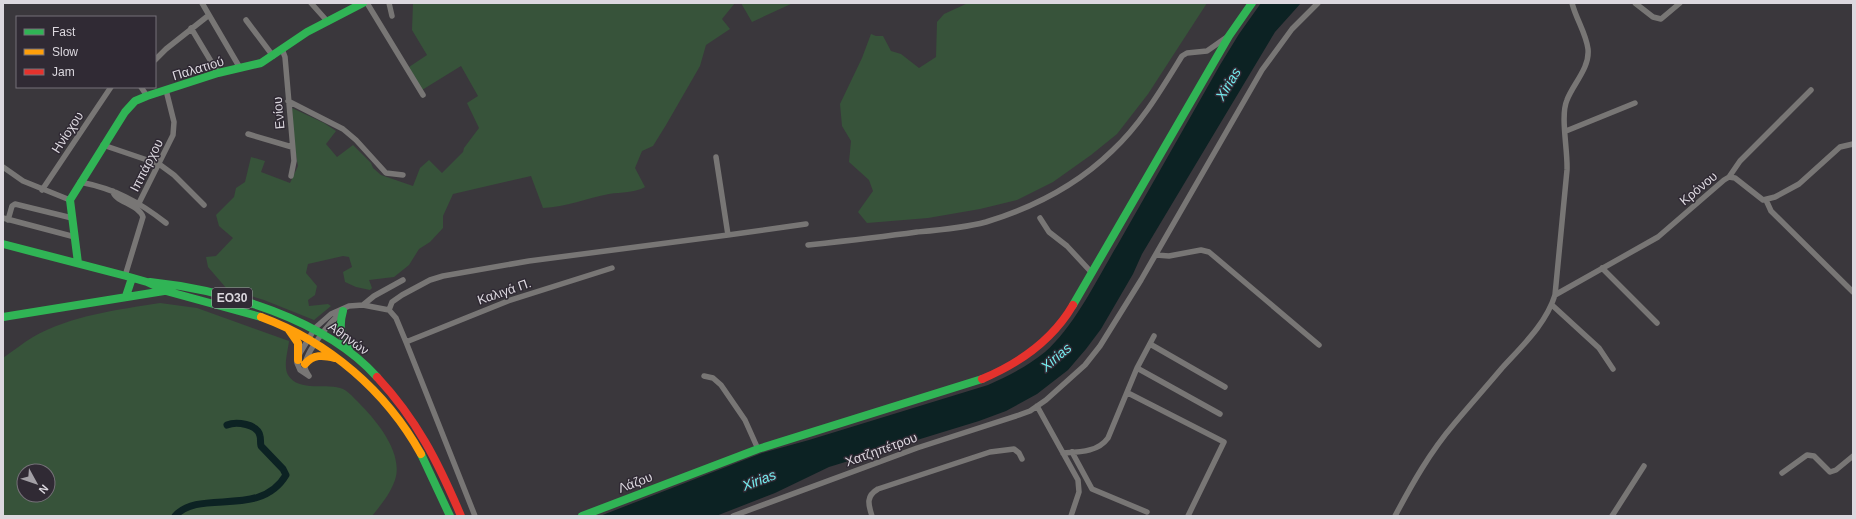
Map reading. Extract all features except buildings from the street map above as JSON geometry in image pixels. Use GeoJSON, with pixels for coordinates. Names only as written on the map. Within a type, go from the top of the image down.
{"type":"FeatureCollection","features":[{"type":"Feature","properties":{"kind":"street"},"geometry":{"type":"LineString","coordinates":[[202,3],[240,68]]}},
{"type":"Feature","properties":{"kind":"street"},"geometry":{"type":"LineString","coordinates":[[311,3],[328,22]]}},
{"type":"Feature","properties":{"kind":"street","name":"Παλατιού"},"geometry":{"type":"LineString","coordinates":[[70,200],[127,108],[135,101],[218,73],[261,63],[307,32],[363,3]]}},
{"type":"Feature","properties":{"kind":"street"},"geometry":{"type":"LineString","coordinates":[[367,3],[423,95]]}},
{"type":"Feature","properties":{"kind":"street"},"geometry":{"type":"LineString","coordinates":[[389,3],[392,16]]}},
{"type":"Feature","properties":{"kind":"street","name":"Λάζου"},"geometry":{"type":"LineString","coordinates":[[582,516],[758,449],[960,387],[998,372],[1034,351],[1050,337],[1065,319],[1229,36],[1252,3]]}},
{"type":"Feature","properties":{"kind":"street","name":"Χατζηπέτρου"},"geometry":{"type":"LineString","coordinates":[[733,516],[917,448],[1019,415],[1037,406],[1085,365],[1098,349],[1156,255],[1262,70],[1292,29],[1318,3]]}},
{"type":"Feature","properties":{"kind":"street"},"geometry":{"type":"LineString","coordinates":[[1395,516],[1422,468],[1440,441],[1531,336],[1552,305],[1555,295],[1567,170],[1566,104],[1585,67],[1588,52],[1585,38],[1572,3]]}},
{"type":"Feature","properties":{"kind":"street"},"geometry":{"type":"LineString","coordinates":[[1636,3],[1653,17],[1661,19],[1680,3]]}},
{"type":"Feature","properties":{"kind":"street"},"geometry":{"type":"LineString","coordinates":[[156,59],[191,28],[209,15]]}},
{"type":"Feature","properties":{"kind":"street"},"geometry":{"type":"LineString","coordinates":[[246,20],[273,56]]}},
{"type":"Feature","properties":{"kind":"street"},"geometry":{"type":"LineString","coordinates":[[191,28],[218,73]]}},
{"type":"Feature","properties":{"kind":"street"},"geometry":{"type":"LineString","coordinates":[[808,245],[953,228],[985,222],[1031,205],[1074,181],[1112,151],[1147,111],[1182,56],[1187,53],[1207,51],[1229,36]]}},
{"type":"Feature","properties":{"kind":"street","name":"Ενίου"},"geometry":{"type":"LineString","coordinates":[[282,49],[285,57],[294,165],[291,176]]}},
{"type":"Feature","properties":{"kind":"street","name":"Ηνίοχου"},"geometry":{"type":"LineString","coordinates":[[42,190],[109,88]]}},
{"type":"Feature","properties":{"kind":"street"},"geometry":{"type":"LineString","coordinates":[[142,88],[147,96]]}},
{"type":"Feature","properties":{"kind":"street","name":"Ιππάρχου"},"geometry":{"type":"LineString","coordinates":[[139,203],[170,143],[174,128],[166,90]]}},
{"type":"Feature","properties":{"kind":"street"},"geometry":{"type":"LineString","coordinates":[[1729,177],[1740,161],[1811,90]]}},
{"type":"Feature","properties":{"kind":"street"},"geometry":{"type":"LineString","coordinates":[[288,101],[343,129],[356,140],[386,173],[403,175]]}},
{"type":"Feature","properties":{"kind":"street"},"geometry":{"type":"LineString","coordinates":[[1566,132],[1635,103]]}},
{"type":"Feature","properties":{"kind":"street"},"geometry":{"type":"LineString","coordinates":[[248,134],[292,147]]}},
{"type":"Feature","properties":{"kind":"street"},"geometry":{"type":"LineString","coordinates":[[1853,144],[1840,147],[1798,184],[1775,197],[1766,200],[1771,211],[1853,292]]}},
{"type":"Feature","properties":{"kind":"street"},"geometry":{"type":"LineString","coordinates":[[103,145],[159,164],[174,175],[204,205]]}},
{"type":"Feature","properties":{"kind":"street"},"geometry":{"type":"LineString","coordinates":[[716,157],[728,235]]}},
{"type":"Feature","properties":{"kind":"street"},"geometry":{"type":"LineString","coordinates":[[3,167],[18,178],[42,190],[70,200],[78,263]]}},
{"type":"Feature","properties":{"kind":"street","name":"Κρόνου"},"geometry":{"type":"LineString","coordinates":[[1555,295],[1658,237],[1720,182],[1729,177],[1737,180],[1763,200],[1766,200]]}},
{"type":"Feature","properties":{"kind":"street"},"geometry":{"type":"LineString","coordinates":[[80,182],[113,191],[139,203],[166,223]]}},
{"type":"Feature","properties":{"kind":"street"},"geometry":{"type":"LineString","coordinates":[[113,191],[115,195],[140,211],[143,217],[128,277],[126,296]]}},
{"type":"Feature","properties":{"kind":"street"},"geometry":{"type":"LineString","coordinates":[[72,218],[16,204],[12,206],[6,219],[75,237]]}},
{"type":"Feature","properties":{"kind":"street"},"geometry":{"type":"LineString","coordinates":[[1040,218],[1049,232],[1068,246],[1092,273]]}},
{"type":"Feature","properties":{"kind":"street"},"geometry":{"type":"LineString","coordinates":[[389,310],[392,302],[402,295],[430,280],[444,276],[568,255],[806,224]]}},
{"type":"Feature","properties":{"kind":"street","name":"Αθηνών"},"geometry":{"type":"LineString","coordinates":[[3,244],[165,287],[287,328],[308,339],[344,363],[367,384],[389,408],[414,441],[428,467],[450,516]]}},
{"type":"Feature","properties":{"kind":"street"},"geometry":{"type":"LineString","coordinates":[[1156,255],[1169,256],[1200,250],[1209,252],[1319,345]]}},
{"type":"Feature","properties":{"kind":"street","name":"Καλιγά Π."},"geometry":{"type":"LineString","coordinates":[[406,342],[508,301],[612,268]]}},
{"type":"Feature","properties":{"kind":"street"},"geometry":{"type":"LineString","coordinates":[[1602,268],[1657,323]]}},
{"type":"Feature","properties":{"kind":"street"},"geometry":{"type":"LineString","coordinates":[[363,305],[374,296],[403,280]]}},
{"type":"Feature","properties":{"kind":"street"},"geometry":{"type":"LineString","coordinates":[[3,318],[126,296],[165,287]]}},
{"type":"Feature","properties":{"kind":"street","name":"Αθηνών"},"geometry":{"type":"LineString","coordinates":[[165,287],[259,304],[315,328],[355,357],[388,387],[414,420],[435,455],[461,516]]}},
{"type":"Feature","properties":{"kind":"street"},"geometry":{"type":"LineString","coordinates":[[301,362],[308,339],[315,328],[331,314],[346,308],[363,305],[389,310],[396,318],[475,516]]}},
{"type":"Feature","properties":{"kind":"street"},"geometry":{"type":"LineString","coordinates":[[1552,305],[1600,348],[1613,369]]}},
{"type":"Feature","properties":{"kind":"street"},"geometry":{"type":"LineString","coordinates":[[301,362],[308,356],[329,324],[346,308]]}},
{"type":"Feature","properties":{"kind":"street"},"geometry":{"type":"LineString","coordinates":[[346,308],[339,330],[342,338],[355,357]]}},
{"type":"Feature","properties":{"kind":"street"},"geometry":{"type":"LineString","coordinates":[[287,328],[298,343],[301,362]]}},
{"type":"Feature","properties":{"kind":"street"},"geometry":{"type":"LineString","coordinates":[[1063,453],[1095,449],[1104,444],[1128,393],[1137,368],[1154,336]]}},
{"type":"Feature","properties":{"kind":"street"},"geometry":{"type":"LineString","coordinates":[[1150,344],[1226,387]]}},
{"type":"Feature","properties":{"kind":"street"},"geometry":{"type":"LineString","coordinates":[[301,362],[311,357],[319,356],[333,358],[344,363]]}},
{"type":"Feature","properties":{"kind":"street"},"geometry":{"type":"LineString","coordinates":[[1137,368],[1220,414]]}},
{"type":"Feature","properties":{"kind":"street"},"geometry":{"type":"LineString","coordinates":[[704,376],[713,378],[721,385],[745,420],[758,449]]}},
{"type":"Feature","properties":{"kind":"street"},"geometry":{"type":"LineString","coordinates":[[1128,393],[1224,442],[1188,516]]}},
{"type":"Feature","properties":{"kind":"street"},"geometry":{"type":"LineString","coordinates":[[1037,406],[1080,486],[1071,516]]}},
{"type":"Feature","properties":{"kind":"street"},"geometry":{"type":"LineString","coordinates":[[872,516],[868,500],[870,494],[878,489],[990,452],[1014,449],[1019,453],[1022,459]]}},
{"type":"Feature","properties":{"kind":"street"},"geometry":{"type":"LineString","coordinates":[[1072,452],[1092,489],[1148,512]]}},
{"type":"Feature","properties":{"kind":"street"},"geometry":{"type":"LineString","coordinates":[[1782,473],[1807,455],[1814,456],[1830,472],[1836,470],[1853,456]]}},
{"type":"Feature","properties":{"kind":"street"},"geometry":{"type":"LineString","coordinates":[[1612,516],[1644,466]]}},
{"type":"Feature","properties":{"kind":"green space"},"geometry":{"type":"Polygon","coordinates":[[[413,3],[735,3],[722,19],[730,29],[706,45],[700,66],[666,125],[653,146],[642,151],[635,168],[645,187],[560,206],[543,208],[531,176],[453,194],[443,216],[443,228],[430,242],[419,249],[409,265],[394,277],[369,280],[372,288],[370,290],[356,287],[345,282],[343,272],[352,267],[349,257],[343,256],[308,264],[306,273],[317,286],[315,295],[308,300],[309,306],[328,304],[331,306],[314,320],[264,300],[227,289],[208,267],[206,257],[216,256],[233,238],[219,226],[216,215],[234,197],[236,188],[245,182],[251,157],[265,161],[261,172],[290,183],[298,166],[294,143],[292,108],[324,123],[336,131],[326,144],[337,157],[353,145],[381,175],[413,186],[420,168],[429,160],[442,173],[463,152],[464,148],[479,128],[467,103],[478,96],[461,66],[422,90],[409,67],[427,55],[412,30],[413,3]]]}},
{"type":"Feature","properties":{"kind":"green space"},"geometry":{"type":"Polygon","coordinates":[[[741,3],[793,3],[752,22],[741,3]]]}},
{"type":"Feature","properties":{"kind":"green space"},"geometry":{"type":"Polygon","coordinates":[[[968,3],[1207,3],[1148,94],[1117,134],[1053,182],[1017,200],[980,209],[928,218],[867,223],[858,212],[873,191],[869,180],[849,162],[851,141],[842,126],[840,104],[862,58],[871,34],[883,36],[891,51],[901,54],[919,68],[936,57],[937,22],[944,14],[968,3]]]}},
{"type":"Feature","properties":{"kind":"green space"},"geometry":{"type":"Polygon","coordinates":[[[160,303],[197,308],[289,341],[286,367],[288,375],[293,380],[299,384],[330,386],[343,389],[366,410],[387,438],[396,459],[397,470],[391,490],[372,516],[3,516],[3,358],[33,337],[63,323],[111,311],[160,303]]]}},
{"type":"Feature","properties":{"kind":"water","name":"Xirias"},"geometry":{"type":"Polygon","coordinates":[[[1261,3],[1301,3],[1275,32],[1142,254],[1133,274],[1101,329],[1068,370],[1037,394],[1006,411],[979,421],[829,467],[775,493],[716,516],[600,516],[762,453],[988,385],[1032,362],[1045,352],[1066,329],[1085,301],[1220,65],[1239,34],[1261,3]]]}},
{"type":"Feature","properties":{"kind":"waterway"},"geometry":{"type":"LineString","coordinates":[[175,516],[186,508],[199,504],[246,500],[261,496],[275,488],[286,475],[283,469],[261,446],[260,436],[255,429],[246,424],[236,423],[227,425]]}},
{"type":"Feature","properties":{"kind":"traffic: fast"},"geometry":{"type":"LineString","coordinates":[[78,263],[70,200],[125,112],[135,101],[218,73],[261,63],[307,32],[363,3]]}},
{"type":"Feature","properties":{"kind":"traffic: fast"},"geometry":{"type":"LineString","coordinates":[[1073,305],[1229,36],[1252,3]]}},
{"type":"Feature","properties":{"kind":"traffic: fast"},"geometry":{"type":"LineString","coordinates":[[3,244],[126,276],[147,282],[166,291],[261,317]]}},
{"type":"Feature","properties":{"kind":"traffic: fast"},"geometry":{"type":"LineString","coordinates":[[126,296],[132,278]]}},
{"type":"Feature","properties":{"kind":"traffic: fast"},"geometry":{"type":"LineString","coordinates":[[150,282],[210,292],[242,300],[272,311],[302,324],[330,339],[355,357],[377,377]]}},
{"type":"Feature","properties":{"kind":"traffic: fast"},"geometry":{"type":"LineString","coordinates":[[3,317],[164,291],[164,289]]}},
{"type":"Feature","properties":{"kind":"traffic: fast"},"geometry":{"type":"LineString","coordinates":[[343,311],[341,330],[349,348]]}},
{"type":"Feature","properties":{"kind":"traffic: fast"},"geometry":{"type":"LineString","coordinates":[[582,516],[758,449],[982,379]]}},
{"type":"Feature","properties":{"kind":"traffic: fast"},"geometry":{"type":"LineString","coordinates":[[421,454],[450,516]]}},
{"type":"Feature","properties":{"kind":"traffic: slow"},"geometry":{"type":"LineString","coordinates":[[261,317],[286,327],[310,340],[353,371],[391,410],[407,431],[421,454]]}},
{"type":"Feature","properties":{"kind":"traffic: slow"},"geometry":{"type":"LineString","coordinates":[[289,330],[298,343],[298,360]]}},
{"type":"Feature","properties":{"kind":"traffic: slow"},"geometry":{"type":"LineString","coordinates":[[305,364],[311,358],[318,356],[335,358]]}},
{"type":"Feature","properties":{"kind":"traffic: jam"},"geometry":{"type":"LineString","coordinates":[[982,379],[1009,366],[1034,350],[1055,330],[1073,305]]}},
{"type":"Feature","properties":{"kind":"traffic: jam"},"geometry":{"type":"LineString","coordinates":[[377,377],[404,409],[425,442],[444,478],[461,516]]}}]}
